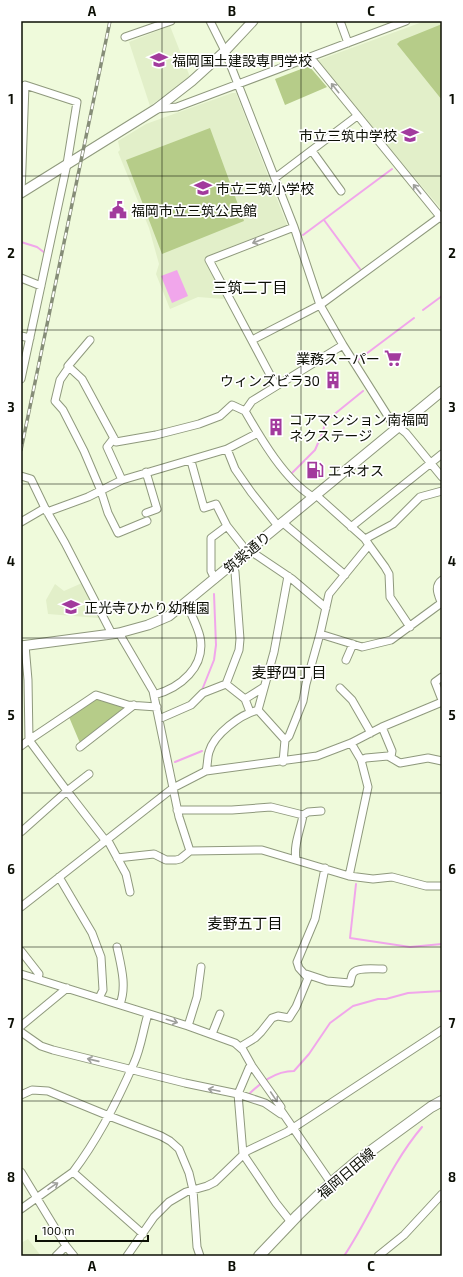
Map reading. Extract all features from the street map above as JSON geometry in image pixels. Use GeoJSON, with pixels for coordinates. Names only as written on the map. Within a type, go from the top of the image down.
{"type":"FeatureCollection","features":[{"type":"Feature","properties":{"kind":"main road","name":"福岡日田線"},"geometry":{"type":"LineString","coordinates":[[259,1256],[331,1183],[385,1140],[431,1107],[442,1101]]}},
{"type":"Feature","properties":{"kind":"street"},"geometry":{"type":"LineString","coordinates":[[124,37],[172,21]]}},
{"type":"Feature","properties":{"kind":"street"},"geometry":{"type":"LineString","coordinates":[[210,21],[225,51],[294,227],[320,305],[343,345],[391,421],[406,434],[442,477]]}},
{"type":"Feature","properties":{"kind":"street"},"geometry":{"type":"LineString","coordinates":[[21,193],[156,109],[192,81],[225,51],[253,21]]}},
{"type":"Feature","properties":{"kind":"street"},"geometry":{"type":"LineString","coordinates":[[340,21],[348,42]]}},
{"type":"Feature","properties":{"kind":"street"},"geometry":{"type":"LineString","coordinates":[[156,109],[177,107],[406,21]]}},
{"type":"Feature","properties":{"kind":"street"},"geometry":{"type":"LineString","coordinates":[[252,340],[320,305],[441,218],[310,56]]}},
{"type":"Feature","properties":{"kind":"street"},"geometry":{"type":"LineString","coordinates":[[21,193],[23,84],[77,102],[66,164],[21,380]]}},
{"type":"Feature","properties":{"kind":"street"},"geometry":{"type":"LineString","coordinates":[[275,178],[357,116]]}},
{"type":"Feature","properties":{"kind":"street"},"geometry":{"type":"LineString","coordinates":[[312,151],[341,191]]}},
{"type":"Feature","properties":{"kind":"street"},"geometry":{"type":"LineString","coordinates":[[276,386],[209,260],[294,227]]}},
{"type":"Feature","properties":{"kind":"street"},"geometry":{"type":"LineString","coordinates":[[21,278],[41,286]]}},
{"type":"Feature","properties":{"kind":"street"},"geometry":{"type":"LineString","coordinates":[[21,336],[30,338]]}},
{"type":"Feature","properties":{"kind":"street"},"geometry":{"type":"LineString","coordinates":[[90,340],[68,366],[70,367],[60,380],[55,400],[63,410],[101,491],[108,513],[118,533],[147,522]]}},
{"type":"Feature","properties":{"kind":"street"},"geometry":{"type":"LineString","coordinates":[[245,411],[252,401],[343,345]]}},
{"type":"Feature","properties":{"kind":"street"},"geometry":{"type":"LineString","coordinates":[[70,367],[82,379],[116,442],[156,435],[199,424],[220,416],[232,405],[245,411],[258,433],[288,475],[305,492],[314,496],[365,539],[389,574],[390,597],[410,627]]}},
{"type":"Feature","properties":{"kind":"street","name":"筑紫通り"},"geometry":{"type":"LineString","coordinates":[[23,646],[115,634],[158,622],[169,616],[442,391]]}},
{"type":"Feature","properties":{"kind":"street"},"geometry":{"type":"LineString","coordinates":[[21,522],[46,510],[88,497],[122,480],[227,449],[258,433]]}},
{"type":"Feature","properties":{"kind":"street"},"geometry":{"type":"LineString","coordinates":[[114,438],[107,447],[122,480]]}},
{"type":"Feature","properties":{"kind":"street"},"geometry":{"type":"LineString","coordinates":[[227,449],[235,469],[251,492],[280,524],[345,575]]}},
{"type":"Feature","properties":{"kind":"street"},"geometry":{"type":"LineString","coordinates":[[352,527],[442,454]]}},
{"type":"Feature","properties":{"kind":"street"},"geometry":{"type":"LineString","coordinates":[[191,460],[204,508],[216,504],[227,526],[248,551],[288,576],[326,608]]}},
{"type":"Feature","properties":{"kind":"street"},"geometry":{"type":"LineString","coordinates":[[146,472],[158,509],[146,513]]}},
{"type":"Feature","properties":{"kind":"street"},"geometry":{"type":"LineString","coordinates":[[21,476],[31,479],[46,510],[115,634],[153,691],[160,719],[177,810],[190,851]]}},
{"type":"Feature","properties":{"kind":"street"},"geometry":{"type":"LineString","coordinates":[[365,539],[393,524],[420,497],[442,491]]}},
{"type":"Feature","properties":{"kind":"street"},"geometry":{"type":"LineString","coordinates":[[215,579],[211,571],[211,538],[227,526]]}},
{"type":"Feature","properties":{"kind":"street"},"geometry":{"type":"LineString","coordinates":[[283,762],[285,740],[289,736],[303,701],[329,594],[369,545]]}},
{"type":"Feature","properties":{"kind":"street"},"geometry":{"type":"LineString","coordinates":[[160,719],[190,705],[203,693],[226,684],[239,650],[240,639],[235,572],[233,564]]}},
{"type":"Feature","properties":{"kind":"street"},"geometry":{"type":"LineString","coordinates":[[258,710],[274,652],[288,576]]}},
{"type":"Feature","properties":{"kind":"street"},"geometry":{"type":"LineString","coordinates":[[320,634],[362,647],[391,640],[440,604],[441,602],[437,588],[438,583],[442,580]]}},
{"type":"Feature","properties":{"kind":"street"},"geometry":{"type":"LineString","coordinates":[[154,695],[183,682],[193,672],[199,657],[201,646],[200,636],[186,602]]}},
{"type":"Feature","properties":{"kind":"street"},"geometry":{"type":"LineString","coordinates":[[346,660],[353,644]]}},
{"type":"Feature","properties":{"kind":"street"},"geometry":{"type":"LineString","coordinates":[[23,646],[28,680],[29,740],[106,840],[126,874],[130,892]]}},
{"type":"Feature","properties":{"kind":"street"},"geometry":{"type":"LineString","coordinates":[[21,907],[173,788],[206,771],[283,762],[317,756],[351,743],[382,727],[442,701],[435,682],[442,677]]}},
{"type":"Feature","properties":{"kind":"street"},"geometry":{"type":"LineString","coordinates":[[226,684],[245,699],[250,712]]}},
{"type":"Feature","properties":{"kind":"street"},"geometry":{"type":"LineString","coordinates":[[245,699],[264,687]]}},
{"type":"Feature","properties":{"kind":"street"},"geometry":{"type":"LineString","coordinates":[[340,688],[352,700],[371,733]]}},
{"type":"Feature","properties":{"kind":"street"},"geometry":{"type":"LineString","coordinates":[[21,746],[96,695],[134,705],[157,707]]}},
{"type":"Feature","properties":{"kind":"street"},"geometry":{"type":"LineString","coordinates":[[80,747],[134,705]]}},
{"type":"Feature","properties":{"kind":"street"},"geometry":{"type":"LineString","coordinates":[[258,710],[285,740]]}},
{"type":"Feature","properties":{"kind":"street"},"geometry":{"type":"LineString","coordinates":[[206,771],[208,764],[208,753],[215,740],[231,725],[250,712],[258,710]]}},
{"type":"Feature","properties":{"kind":"street"},"geometry":{"type":"LineString","coordinates":[[382,727],[392,751],[391,757]]}},
{"type":"Feature","properties":{"kind":"street"},"geometry":{"type":"LineString","coordinates":[[349,876],[368,787],[361,760],[351,743]]}},
{"type":"Feature","properties":{"kind":"street"},"geometry":{"type":"LineString","coordinates":[[361,760],[374,756],[388,756],[400,763],[428,758],[442,761]]}},
{"type":"Feature","properties":{"kind":"street"},"geometry":{"type":"LineString","coordinates":[[21,832],[89,774]]}},
{"type":"Feature","properties":{"kind":"street"},"geometry":{"type":"LineString","coordinates":[[177,810],[232,810],[271,807],[303,815],[308,812],[321,811]]}},
{"type":"Feature","properties":{"kind":"street"},"geometry":{"type":"LineString","coordinates":[[296,859],[295,855],[297,841],[303,815]]}},
{"type":"Feature","properties":{"kind":"street"},"geometry":{"type":"LineString","coordinates":[[117,858],[154,854],[166,860],[176,860],[180,859],[190,851],[262,850],[349,876],[373,879],[392,877],[426,886],[442,886]]}},
{"type":"Feature","properties":{"kind":"street"},"geometry":{"type":"LineString","coordinates":[[325,868],[315,919],[297,962],[299,968],[306,974],[327,981],[350,983],[352,974],[356,971],[383,969]]}},
{"type":"Feature","properties":{"kind":"street"},"geometry":{"type":"LineString","coordinates":[[59,877],[92,933],[101,958],[103,990],[99,998]]}},
{"type":"Feature","properties":{"kind":"street"},"geometry":{"type":"LineString","coordinates":[[117,948],[123,973],[123,997],[120,1004]]}},
{"type":"Feature","properties":{"kind":"street"},"geometry":{"type":"LineString","coordinates":[[21,951],[39,974],[38,979]]}},
{"type":"Feature","properties":{"kind":"street"},"geometry":{"type":"LineString","coordinates":[[188,1026],[197,997],[201,966]]}},
{"type":"Feature","properties":{"kind":"street"},"geometry":{"type":"LineString","coordinates":[[21,974],[120,1004],[230,1041],[240,1047],[278,1103],[281,1108],[281,1114],[265,1103],[238,1094],[185,1083],[45,1048],[35,1043],[21,1032]]}},
{"type":"Feature","properties":{"kind":"street"},"geometry":{"type":"LineString","coordinates":[[240,1047],[255,1038],[272,1018],[278,1016],[289,1018],[291,1016],[308,978],[306,974]]}},
{"type":"Feature","properties":{"kind":"street"},"geometry":{"type":"LineString","coordinates":[[21,1026],[68,988]]}},
{"type":"Feature","properties":{"kind":"street"},"geometry":{"type":"LineString","coordinates":[[21,1209],[73,1172],[109,1116],[134,1063],[148,1014]]}},
{"type":"Feature","properties":{"kind":"street"},"geometry":{"type":"LineString","coordinates":[[212,1034],[220,1014]]}},
{"type":"Feature","properties":{"kind":"street"},"geometry":{"type":"LineString","coordinates":[[127,1256],[154,1217],[177,1196],[215,1182],[243,1154],[287,1132],[442,1030]]}},
{"type":"Feature","properties":{"kind":"street"},"geometry":{"type":"LineString","coordinates":[[252,1066],[249,1068],[238,1094],[243,1154],[276,1203],[291,1222]]}},
{"type":"Feature","properties":{"kind":"street"},"geometry":{"type":"LineString","coordinates":[[21,1095],[32,1090],[48,1091],[161,1136],[170,1141],[179,1149],[189,1173],[193,1190],[197,1247],[200,1256]]}},
{"type":"Feature","properties":{"kind":"street"},"geometry":{"type":"LineString","coordinates":[[280,1109],[331,1183]]}},
{"type":"Feature","properties":{"kind":"street"},"geometry":{"type":"LineString","coordinates":[[21,1172],[66,1246],[74,1256]]}},
{"type":"Feature","properties":{"kind":"street"},"geometry":{"type":"LineString","coordinates":[[73,1172],[143,1234]]}},
{"type":"Feature","properties":{"kind":"street"},"geometry":{"type":"LineString","coordinates":[[378,1256],[404,1235],[442,1194]]}},
{"type":"Feature","properties":{"kind":"street"},"geometry":{"type":"LineString","coordinates":[[56,1256],[66,1246]]}},
{"type":"Feature","properties":{"kind":"shaded area","name":"市立三筑中学校"},"geometry":{"type":"Polygon","coordinates":[[[425,21],[442,21],[442,210],[316,61],[425,21]]]}},
{"type":"Feature","properties":{"kind":"shaded area","name":"福岡国土建設専門学校"},"geometry":{"type":"Polygon","coordinates":[[[170,26],[190,77],[150,106],[129,42],[170,26]]]}},
{"type":"Feature","properties":{"kind":"shaded area","name":"市立三筑小学校"},"geometry":{"type":"Polygon","coordinates":[[[232,93],[236,93],[287,225],[205,259],[225,297],[223,299],[198,297],[170,309],[156,274],[159,264],[149,228],[118,152],[120,150],[118,141],[146,124],[232,93]]]}},
{"type":"Feature","properties":{"kind":"shaded area"},"geometry":{"type":"Polygon","coordinates":[[[177,270],[188,296],[172,303],[161,276],[177,270]]]}},
{"type":"Feature","properties":{"kind":"shaded area","name":"正光寺ひかり幼稚園"},"geometry":{"type":"Polygon","coordinates":[[[82,583],[100,616],[99,618],[48,614],[46,600],[55,584],[64,591],[82,583]]]}},
{"type":"Feature","properties":{"kind":"shaded area"},"geometry":{"type":"Polygon","coordinates":[[[28,1239],[41,1256],[21,1256],[21,1243],[28,1239]]]}},
{"type":"Feature","properties":{"kind":"green space"},"geometry":{"type":"Polygon","coordinates":[[[442,24],[442,100],[397,44],[400,41],[442,24]]]}},
{"type":"Feature","properties":{"kind":"green space"},"geometry":{"type":"Polygon","coordinates":[[[309,66],[327,87],[285,105],[275,79],[309,66]]]}},
{"type":"Feature","properties":{"kind":"green space"},"geometry":{"type":"Polygon","coordinates":[[[210,128],[244,221],[162,254],[126,160],[210,128]]]}},
{"type":"Feature","properties":{"kind":"green space"},"geometry":{"type":"Polygon","coordinates":[[[97,698],[126,707],[80,743],[69,717],[97,698]]]}},
{"type":"Feature","properties":{"kind":"waterway"},"geometry":{"type":"LineString","coordinates":[[303,235],[392,169]]}},
{"type":"Feature","properties":{"kind":"waterway"},"geometry":{"type":"LineString","coordinates":[[324,220],[360,269]]}},
{"type":"Feature","properties":{"kind":"waterway"},"geometry":{"type":"LineString","coordinates":[[21,242],[37,247],[45,253]]}},
{"type":"Feature","properties":{"kind":"waterway"},"geometry":{"type":"LineString","coordinates":[[423,310],[442,296]]}},
{"type":"Feature","properties":{"kind":"waterway"},"geometry":{"type":"LineString","coordinates":[[358,360],[414,318]]}},
{"type":"Feature","properties":{"kind":"waterway"},"geometry":{"type":"LineString","coordinates":[[292,473],[315,450],[326,421],[363,391]]}},
{"type":"Feature","properties":{"kind":"waterway"},"geometry":{"type":"LineString","coordinates":[[202,690],[214,660],[216,645],[214,594]]}},
{"type":"Feature","properties":{"kind":"waterway"},"geometry":{"type":"LineString","coordinates":[[175,762],[202,751]]}},
{"type":"Feature","properties":{"kind":"waterway"},"geometry":{"type":"LineString","coordinates":[[356,884],[350,938],[410,947],[442,944]]}},
{"type":"Feature","properties":{"kind":"waterway"},"geometry":{"type":"LineString","coordinates":[[247,1096],[274,1075],[294,1071],[309,1054],[330,1023],[353,1006],[408,993],[442,991]]}},
{"type":"Feature","properties":{"kind":"waterway"},"geometry":{"type":"LineString","coordinates":[[344,1256],[390,1174],[410,1142],[422,1127]]}},
{"type":"Feature","properties":{"kind":"railway"},"geometry":{"type":"LineString","coordinates":[[21,450],[110,21]]}},
{"type":"Feature","properties":{"kind":"place","name":"福岡国土建設専門学校"},"geometry":{"type":"Point","coordinates":[159,60]}},
{"type":"Feature","properties":{"kind":"place","name":"市立三筑中学校"},"geometry":{"type":"Point","coordinates":[410,135]}},
{"type":"Feature","properties":{"kind":"place","name":"市立三筑小学校"},"geometry":{"type":"Point","coordinates":[203,188]}},
{"type":"Feature","properties":{"kind":"place","name":"福岡市立三筑公民館"},"geometry":{"type":"Point","coordinates":[118,210]}},
{"type":"Feature","properties":{"kind":"place","name":"業務スーパー"},"geometry":{"type":"Point","coordinates":[393,358]}},
{"type":"Feature","properties":{"kind":"place","name":"ウィンズビラ30"},"geometry":{"type":"Point","coordinates":[333,380]}},
{"type":"Feature","properties":{"kind":"place","name":"コアマンション南福岡 ネクステージ"},"geometry":{"type":"Point","coordinates":[276,427]}},
{"type":"Feature","properties":{"kind":"place","name":"エネオス"},"geometry":{"type":"Point","coordinates":[315,470]}},
{"type":"Feature","properties":{"kind":"place","name":"正光寺ひかり幼稚園"},"geometry":{"type":"Point","coordinates":[71,607]}},
{"type":"Feature","properties":{"kind":"district","name":"三筑二丁目"},"geometry":{"type":"Point","coordinates":[250,287]}},
{"type":"Feature","properties":{"kind":"district","name":"麦野四丁目"},"geometry":{"type":"Point","coordinates":[289,672]}},
{"type":"Feature","properties":{"kind":"district","name":"麦野五丁目"},"geometry":{"type":"Point","coordinates":[245,923]}}]}
